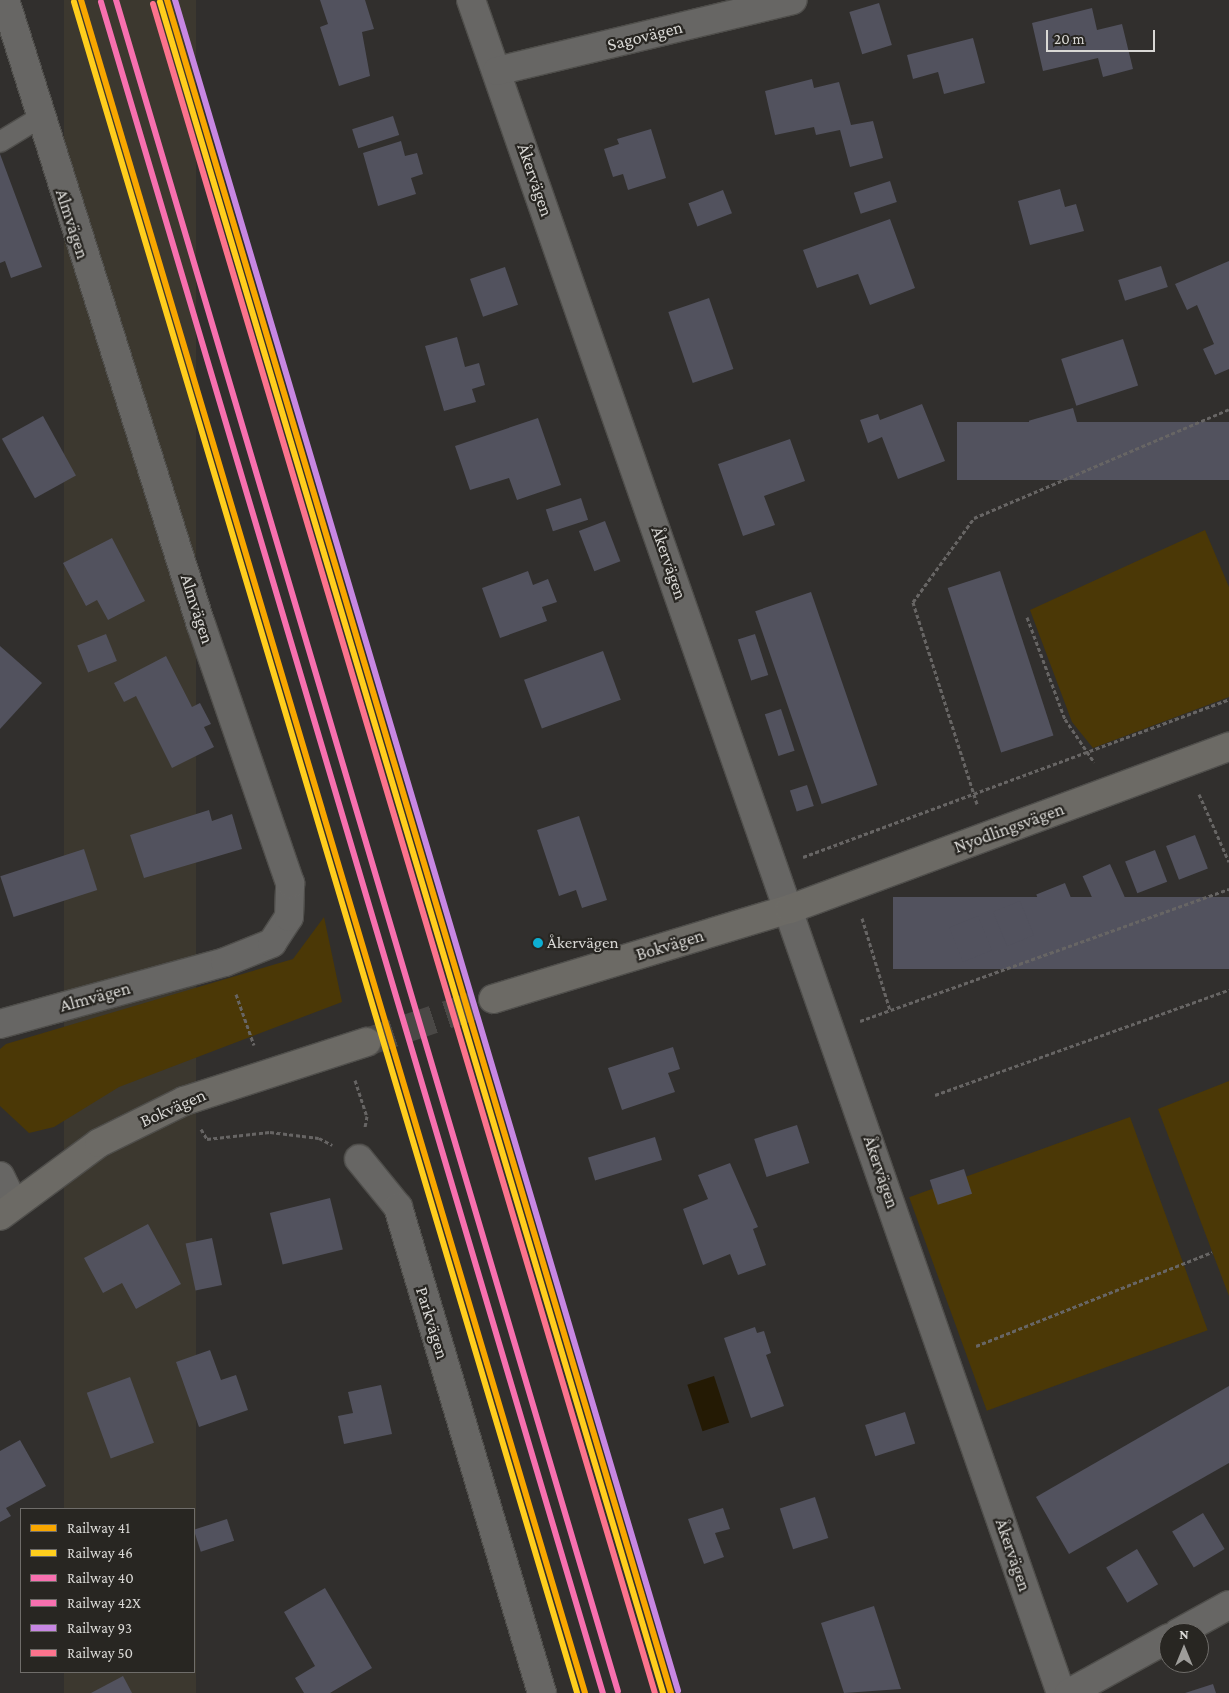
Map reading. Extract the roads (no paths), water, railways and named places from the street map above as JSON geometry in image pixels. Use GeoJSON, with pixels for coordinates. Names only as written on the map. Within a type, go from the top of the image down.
{"type":"FeatureCollection","features":[{"type":"Feature","properties":{"kind":"street","name":"Almvägen"},"geometry":{"type":"LineString","coordinates":[[0,1024],[225,962],[272,943],[289,917],[290,883],[202,625],[39,118],[5,0]]}},
{"type":"Feature","properties":{"kind":"street","name":"Åkervägen"},"geometry":{"type":"LineString","coordinates":[[471,0],[790,909],[1061,1693]]}},
{"type":"Feature","properties":{"kind":"street","name":"Sagovägen"},"geometry":{"type":"LineString","coordinates":[[497,71],[793,0]]}},
{"type":"Feature","properties":{"kind":"street","name":"Nyodlingsvägen"},"geometry":{"type":"LineString","coordinates":[[790,909],[1229,747]]}},
{"type":"Feature","properties":{"kind":"street","name":"Bokvägen"},"geometry":{"type":"LineString","coordinates":[[494,999],[790,909]]}},
{"type":"Feature","properties":{"kind":"street","name":"Bokvägen"},"geometry":{"type":"LineString","coordinates":[[6,1210],[100,1143],[184,1101],[356,1045]]}},
{"type":"Feature","properties":{"kind":"street","name":"Parkvägen"},"geometry":{"type":"LineString","coordinates":[[359,1159],[398,1207],[542,1693]]}},
{"type":"Feature","properties":{"kind":"street"},"geometry":{"type":"LineString","coordinates":[[0,1176],[6,1210]]}},
{"type":"Feature","properties":{"kind":"street"},"geometry":{"type":"LineString","coordinates":[[1196,1623],[1229,1605]]}},
{"type":"Feature","properties":{"kind":"street"},"geometry":{"type":"LineString","coordinates":[[1069,1693],[1159,1644]]}},
{"type":"Feature","properties":{"kind":"lane"},"geometry":{"type":"LineString","coordinates":[[0,142],[39,118]]}},
{"type":"Feature","properties":{"kind":"tunnel"},"geometry":{"type":"LineString","coordinates":[[367,1042],[493,999]]}},
{"type":"Feature","properties":{"kind":"rail line","name":"41"},"geometry":{"type":"LineString","coordinates":[[81,0],[585,1693]]}},
{"type":"Feature","properties":{"kind":"rail line","name":"42X"},"geometry":{"type":"LineString","coordinates":[[116,0],[618,1691]]}},
{"type":"Feature","properties":{"kind":"rail line","name":"41"},"geometry":{"type":"LineString","coordinates":[[167,0],[671,1693]]}},
{"type":"Feature","properties":{"kind":"rail line","name":"93"},"geometry":{"type":"LineString","coordinates":[[175,0],[678,1691]]}},
{"type":"Feature","properties":{"kind":"rail line","name":"46"},"geometry":{"type":"LineString","coordinates":[[74,2],[577,1693]]}},
{"type":"Feature","properties":{"kind":"rail line","name":"40"},"geometry":{"type":"LineString","coordinates":[[101,2],[603,1693]]}},
{"type":"Feature","properties":{"kind":"rail line","name":"46"},"geometry":{"type":"LineString","coordinates":[[160,2],[663,1693]]}},
{"type":"Feature","properties":{"kind":"rail line","name":"50"},"geometry":{"type":"LineString","coordinates":[[153,4],[655,1693]]}},
{"type":"Feature","properties":{"kind":"place","name":"Åkervägen"},"geometry":{"type":"Point","coordinates":[538,943]}}]}
